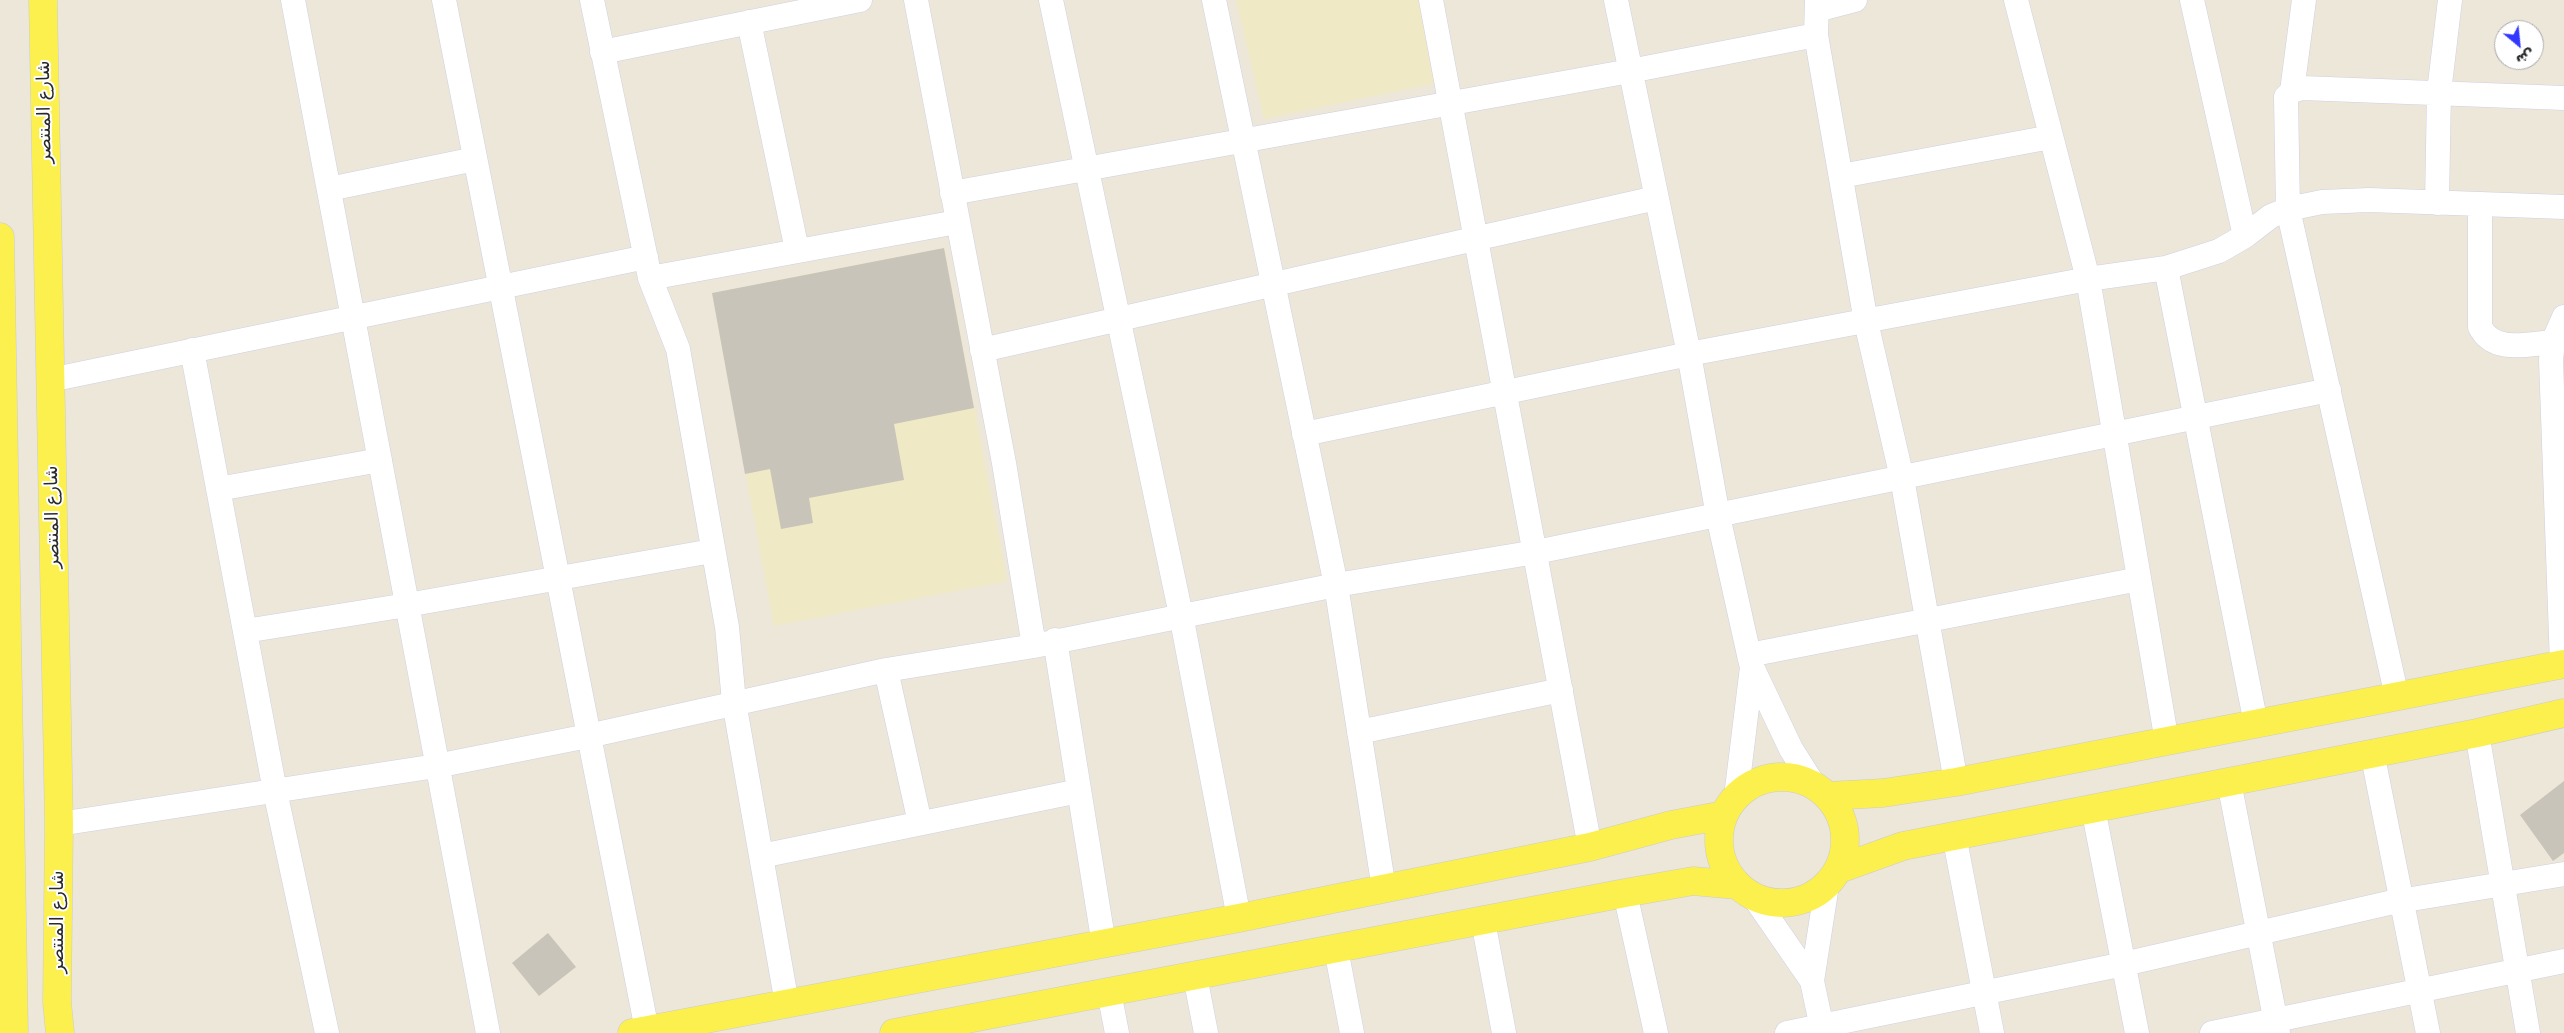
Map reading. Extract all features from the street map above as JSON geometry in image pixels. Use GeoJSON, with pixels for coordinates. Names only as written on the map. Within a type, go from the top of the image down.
{"type":"FeatureCollection","features":[{"type":"Feature","properties":{"kind":"main road","name":"شارع المنتصر"},"geometry":{"type":"LineString","coordinates":[[43,0],[58,824],[57,1002],[60,1033]]}},
{"type":"Feature","properties":{"kind":"main road"},"geometry":{"type":"LineString","coordinates":[[0,237],[5,793],[14,1033]]}},
{"type":"Feature","properties":{"kind":"main road"},"geometry":{"type":"LineString","coordinates":[[1746,891],[1726,870],[1720,852],[1719,833],[1730,806],[1752,784],[1772,777],[1793,777],[1821,790],[1883,793],[1956,782],[2167,742],[2563,664]]}},
{"type":"Feature","properties":{"kind":"main road"},"geometry":{"type":"LineString","coordinates":[[894,1033],[1693,881],[1746,891],[1773,903],[1792,903],[1811,897],[1833,877],[1903,846],[2372,752],[2477,733],[2564,713]]}},
{"type":"Feature","properties":{"kind":"main road"},"geometry":{"type":"LineString","coordinates":[[1821,790],[1840,812],[1846,831],[1845,850],[1833,877]]}},
{"type":"Feature","properties":{"kind":"main road"},"geometry":{"type":"LineString","coordinates":[[640,1032],[1104,945],[1590,847],[1671,825],[1730,806]]}},
{"type":"Feature","properties":{"kind":"street"},"geometry":{"type":"LineString","coordinates":[[292,0],[488,1033]]}},
{"type":"Feature","properties":{"kind":"street"},"geometry":{"type":"LineString","coordinates":[[444,0],[558,578],[640,1032]]}},
{"type":"Feature","properties":{"kind":"street"},"geometry":{"type":"LineString","coordinates":[[592,0],[648,267],[678,349],[712,551],[727,627],[734,702],[788,1004]]}},
{"type":"Feature","properties":{"kind":"street"},"geometry":{"type":"LineString","coordinates":[[602,52],[860,0]]}},
{"type":"Feature","properties":{"kind":"street"},"geometry":{"type":"LineString","coordinates":[[916,0],[1004,463],[1079,791],[1104,945]]}},
{"type":"Feature","properties":{"kind":"street"},"geometry":{"type":"LineString","coordinates":[[1051,0],[1181,615],[1238,918]]}},
{"type":"Feature","properties":{"kind":"street"},"geometry":{"type":"LineString","coordinates":[[1214,0],[1336,585],[1384,889]]}},
{"type":"Feature","properties":{"kind":"street"},"geometry":{"type":"LineString","coordinates":[[1431,0],[1590,847]]}},
{"type":"Feature","properties":{"kind":"street"},"geometry":{"type":"LineString","coordinates":[[1616,0],[1688,354],[1718,516],[1751,661],[1791,749],[1821,790]]}},
{"type":"Feature","properties":{"kind":"street"},"geometry":{"type":"LineString","coordinates":[[1855,0],[1817,5],[1816,34],[1866,322],[1902,478],[1956,782]]}},
{"type":"Feature","properties":{"kind":"street"},"geometry":{"type":"LineString","coordinates":[[2016,0],[2088,279],[2167,742]]}},
{"type":"Feature","properties":{"kind":"street"},"geometry":{"type":"LineString","coordinates":[[2192,0],[2245,236]]}},
{"type":"Feature","properties":{"kind":"street"},"geometry":{"type":"LineString","coordinates":[[2304,0],[2292,90],[2286,97],[2288,209],[2397,698]]}},
{"type":"Feature","properties":{"kind":"street"},"geometry":{"type":"LineString","coordinates":[[2437,203],[2439,92],[2450,0]]}},
{"type":"Feature","properties":{"kind":"street"},"geometry":{"type":"LineString","coordinates":[[749,22],[797,250]]}},
{"type":"Feature","properties":{"kind":"street"},"geometry":{"type":"LineString","coordinates":[[952,193],[1630,71],[1816,34]]}},
{"type":"Feature","properties":{"kind":"street"},"geometry":{"type":"LineString","coordinates":[[2292,90],[2302,88],[2439,92],[2564,98]]}},
{"type":"Feature","properties":{"kind":"street"},"geometry":{"type":"LineString","coordinates":[[1841,176],[2051,137]]}},
{"type":"Feature","properties":{"kind":"street"},"geometry":{"type":"LineString","coordinates":[[328,189],[475,159]]}},
{"type":"Feature","properties":{"kind":"street"},"geometry":{"type":"LineString","coordinates":[[982,350],[1656,198]]}},
{"type":"Feature","properties":{"kind":"street"},"geometry":{"type":"LineString","coordinates":[[1304,434],[1505,390],[1688,354],[2088,279],[2166,268],[2219,251],[2245,236],[2271,216],[2288,209],[2322,202],[2564,207]]}},
{"type":"Feature","properties":{"kind":"street"},"geometry":{"type":"LineString","coordinates":[[2480,204],[2480,327],[2492,342],[2504,345],[2553,342]]}},
{"type":"Feature","properties":{"kind":"street"},"geometry":{"type":"LineString","coordinates":[[50,380],[500,288],[648,267],[797,250],[957,222]]}},
{"type":"Feature","properties":{"kind":"street"},"geometry":{"type":"LineString","coordinates":[[2166,268],[2256,724]]}},
{"type":"Feature","properties":{"kind":"street"},"geometry":{"type":"LineString","coordinates":[[2563,664],[2552,370],[2553,342],[2564,317]]}},
{"type":"Feature","properties":{"kind":"street"},"geometry":{"type":"LineString","coordinates":[[192,350],[275,791],[327,1033]]}},
{"type":"Feature","properties":{"kind":"street"},"geometry":{"type":"LineString","coordinates":[[58,824],[436,766],[588,736],[734,702],[886,670],[1045,643],[1336,585],[1536,552],[2329,390]]}},
{"type":"Feature","properties":{"kind":"street"},"geometry":{"type":"LineString","coordinates":[[218,490],[380,460]]}},
{"type":"Feature","properties":{"kind":"street"},"geometry":{"type":"LineString","coordinates":[[245,631],[407,606],[712,551]]}},
{"type":"Feature","properties":{"kind":"street"},"geometry":{"type":"LineString","coordinates":[[1751,661],[1927,620],[2139,578]]}},
{"type":"Feature","properties":{"kind":"street"},"geometry":{"type":"LineString","coordinates":[[1730,806],[1751,661]]}},
{"type":"Feature","properties":{"kind":"street"},"geometry":{"type":"LineString","coordinates":[[886,670],[920,823]]}},
{"type":"Feature","properties":{"kind":"street"},"geometry":{"type":"LineString","coordinates":[[1359,732],[1561,690]]}},
{"type":"Feature","properties":{"kind":"street"},"geometry":{"type":"LineString","coordinates":[[2477,733],[2528,1033]]}},
{"type":"Feature","properties":{"kind":"street"},"geometry":{"type":"LineString","coordinates":[[2372,752],[2428,1033]]}},
{"type":"Feature","properties":{"kind":"street"},"geometry":{"type":"LineString","coordinates":[[2229,782],[2260,931],[2277,1027]]}},
{"type":"Feature","properties":{"kind":"street"},"geometry":{"type":"LineString","coordinates":[[761,856],[1079,791]]}},
{"type":"Feature","properties":{"kind":"street"},"geometry":{"type":"LineString","coordinates":[[2093,808],[2137,1033]]}},
{"type":"Feature","properties":{"kind":"street"},"geometry":{"type":"LineString","coordinates":[[1954,835],[1992,1033]]}},
{"type":"Feature","properties":{"kind":"street"},"geometry":{"type":"LineString","coordinates":[[1787,1033],[1822,1029],[2403,901],[2564,874]]}},
{"type":"Feature","properties":{"kind":"street"},"geometry":{"type":"LineString","coordinates":[[1822,1029],[1812,981],[1833,877]]}},
{"type":"Feature","properties":{"kind":"street"},"geometry":{"type":"LineString","coordinates":[[1746,891],[1812,981]]}},
{"type":"Feature","properties":{"kind":"street"},"geometry":{"type":"LineString","coordinates":[[1625,893],[1656,1033]]}},
{"type":"Feature","properties":{"kind":"street"},"geometry":{"type":"LineString","coordinates":[[1483,921],[1504,1033]]}},
{"type":"Feature","properties":{"kind":"street"},"geometry":{"type":"LineString","coordinates":[[1336,949],[1352,1033]]}},
{"type":"Feature","properties":{"kind":"street"},"geometry":{"type":"LineString","coordinates":[[2212,1033],[2277,1027],[2419,990],[2564,961]]}},
{"type":"Feature","properties":{"kind":"street"},"geometry":{"type":"LineString","coordinates":[[1195,976],[1206,1033]]}},
{"type":"Feature","properties":{"kind":"street"},"geometry":{"type":"LineString","coordinates":[[1109,992],[1117,1033]]}},
{"type":"Feature","properties":{"kind":"shaded area"},"geometry":{"type":"Polygon","coordinates":[[[1236,0],[1424,0],[1440,82],[1264,119],[1236,0]]]}},
{"type":"Feature","properties":{"kind":"shaded area"},"geometry":{"type":"Polygon","coordinates":[[[944,248],[1007,581],[774,626],[712,293],[944,248]]]}},
{"type":"Feature","properties":{"kind":"building"},"geometry":{"type":"Polygon","coordinates":[[[944,248],[974,408],[894,424],[904,480],[809,498],[813,523],[781,529],[770,469],[745,474],[712,293],[944,248]]]}},
{"type":"Feature","properties":{"kind":"building"},"geometry":{"type":"Polygon","coordinates":[[[2564,781],[2564,853],[2553,861],[2520,815],[2564,781]]]}},
{"type":"Feature","properties":{"kind":"building"},"geometry":{"type":"Polygon","coordinates":[[[548,933],[576,967],[539,996],[512,963],[548,933]]]}}]}
